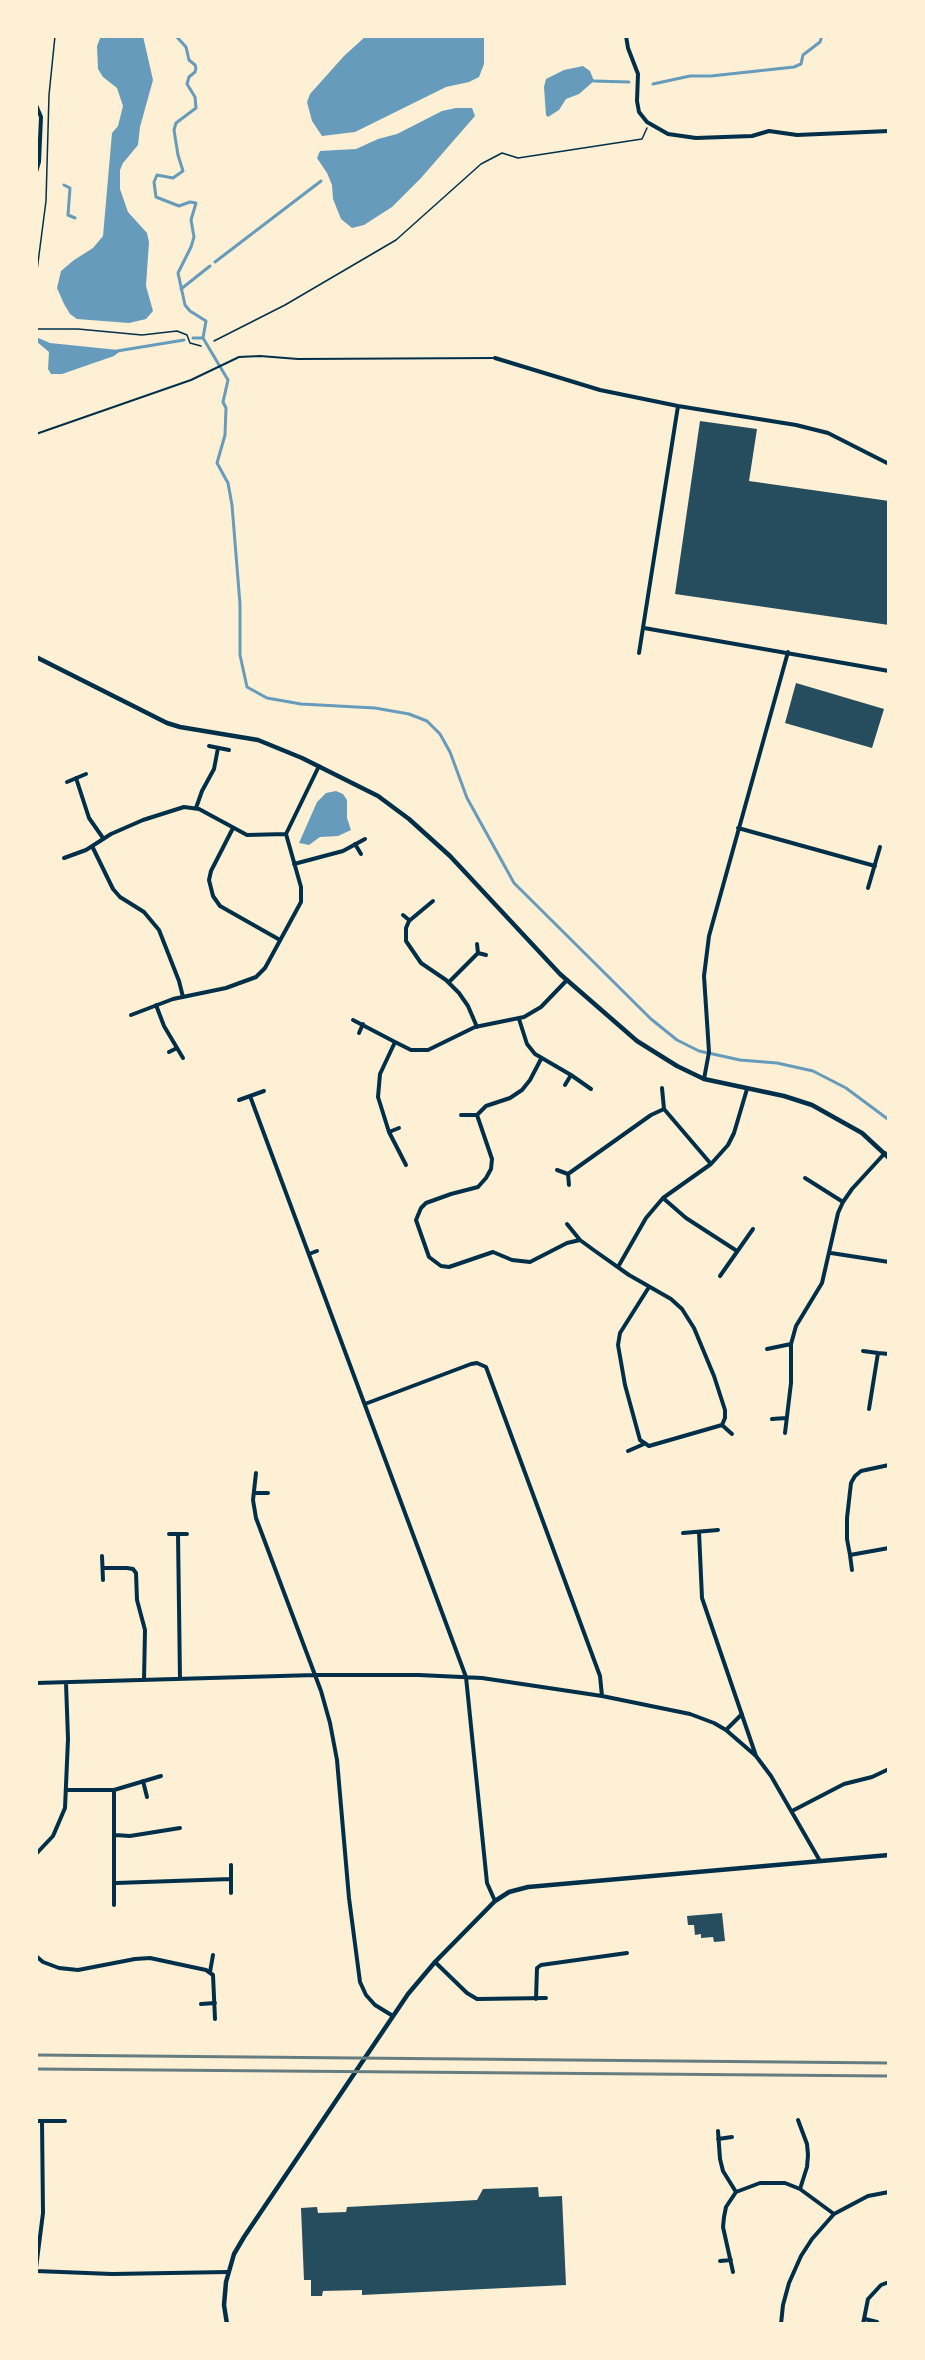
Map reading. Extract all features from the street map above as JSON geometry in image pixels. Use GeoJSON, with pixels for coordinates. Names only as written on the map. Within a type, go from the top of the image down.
{"type":"FeatureCollection","features":[{"type":"Feature","properties":{"kind":"street"},"geometry":{"type":"LineString","coordinates":[[626,36],[638,74],[638,109],[649,124],[673,135],[696,138],[748,136],[769,131],[797,135],[889,131]]}},
{"type":"Feature","properties":{"kind":"street"},"geometry":{"type":"LineString","coordinates":[[36,105],[41,117],[39,162],[36,172]]}},
{"type":"Feature","properties":{"kind":"street"},"geometry":{"type":"LineString","coordinates":[[495,358],[600,390],[678,406],[796,425],[828,433],[889,464]]}},
{"type":"Feature","properties":{"kind":"street"},"geometry":{"type":"LineString","coordinates":[[639,653],[678,406]]}},
{"type":"Feature","properties":{"kind":"street"},"geometry":{"type":"LineString","coordinates":[[644,628],[889,670]]}},
{"type":"Feature","properties":{"kind":"street"},"geometry":{"type":"LineString","coordinates":[[704,1079],[708,1066],[709,1045],[704,964],[709,936],[788,652]]}},
{"type":"Feature","properties":{"kind":"street"},"geometry":{"type":"LineString","coordinates":[[36,657],[170,724],[258,740],[319,766],[378,796],[409,819],[483,889],[567,980],[638,1041],[677,1066],[704,1079],[784,1096],[812,1105],[862,1133],[887,1156],[852,1189],[843,1202],[822,1283],[796,1326],[791,1344],[791,1383],[785,1433]]}},
{"type":"Feature","properties":{"kind":"street"},"geometry":{"type":"LineString","coordinates":[[209,746],[229,750]]}},
{"type":"Feature","properties":{"kind":"street"},"geometry":{"type":"LineString","coordinates":[[196,808],[202,791],[213,773],[218,748]]}},
{"type":"Feature","properties":{"kind":"street"},"geometry":{"type":"LineString","coordinates":[[130,1015],[183,997],[222,990],[256,977],[267,965],[301,899],[301,887],[286,834],[319,766]]}},
{"type":"Feature","properties":{"kind":"street"},"geometry":{"type":"LineString","coordinates":[[67,782],[86,774]]}},
{"type":"Feature","properties":{"kind":"street"},"geometry":{"type":"LineString","coordinates":[[76,778],[89,818],[103,838]]}},
{"type":"Feature","properties":{"kind":"street"},"geometry":{"type":"LineString","coordinates":[[64,858],[154,816],[184,807],[196,808],[233,828],[254,836],[286,834]]}},
{"type":"Feature","properties":{"kind":"street"},"geometry":{"type":"LineString","coordinates":[[233,828],[210,876],[213,896],[220,906],[280,940]]}},
{"type":"Feature","properties":{"kind":"street"},"geometry":{"type":"LineString","coordinates":[[738,828],[875,866]]}},
{"type":"Feature","properties":{"kind":"street"},"geometry":{"type":"LineString","coordinates":[[294,864],[337,853],[365,839]]}},
{"type":"Feature","properties":{"kind":"street"},"geometry":{"type":"LineString","coordinates":[[356,844],[361,854]]}},
{"type":"Feature","properties":{"kind":"street"},"geometry":{"type":"LineString","coordinates":[[92,846],[113,889],[120,897],[144,912],[159,930],[183,997]]}},
{"type":"Feature","properties":{"kind":"street"},"geometry":{"type":"LineString","coordinates":[[868,888],[880,847]]}},
{"type":"Feature","properties":{"kind":"street"},"geometry":{"type":"LineString","coordinates":[[433,901],[410,920],[405,933],[409,948],[422,964],[449,982],[464,1000],[477,1027]]}},
{"type":"Feature","properties":{"kind":"street"},"geometry":{"type":"LineString","coordinates":[[403,915],[410,920]]}},
{"type":"Feature","properties":{"kind":"street"},"geometry":{"type":"LineString","coordinates":[[477,944],[478,953]]}},
{"type":"Feature","properties":{"kind":"street"},"geometry":{"type":"LineString","coordinates":[[449,982],[478,953]]}},
{"type":"Feature","properties":{"kind":"street"},"geometry":{"type":"LineString","coordinates":[[478,953],[486,955]]}},
{"type":"Feature","properties":{"kind":"street"},"geometry":{"type":"LineString","coordinates":[[353,1020],[411,1050],[428,1050],[477,1027],[519,1019],[539,1008],[567,980]]}},
{"type":"Feature","properties":{"kind":"street"},"geometry":{"type":"LineString","coordinates":[[156,1005],[164,1026],[183,1058]]}},
{"type":"Feature","properties":{"kind":"street"},"geometry":{"type":"LineString","coordinates":[[519,1019],[527,1044],[541,1059],[571,1074],[591,1089]]}},
{"type":"Feature","properties":{"kind":"street"},"geometry":{"type":"LineString","coordinates":[[359,1033],[363,1024]]}},
{"type":"Feature","properties":{"kind":"street"},"geometry":{"type":"LineString","coordinates":[[395,1042],[380,1074],[378,1085],[380,1107],[389,1132],[406,1165]]}},
{"type":"Feature","properties":{"kind":"street"},"geometry":{"type":"LineString","coordinates":[[169,1052],[177,1048]]}},
{"type":"Feature","properties":{"kind":"street"},"geometry":{"type":"LineString","coordinates":[[461,1115],[477,1115],[486,1106],[510,1098],[522,1090],[541,1059]]}},
{"type":"Feature","properties":{"kind":"street"},"geometry":{"type":"LineString","coordinates":[[565,1085],[571,1074]]}},
{"type":"Feature","properties":{"kind":"street"},"geometry":{"type":"LineString","coordinates":[[662,1088],[664,1109],[711,1164]]}},
{"type":"Feature","properties":{"kind":"street"},"geometry":{"type":"LineString","coordinates":[[618,1266],[646,1218],[663,1198],[711,1164],[728,1145],[734,1133],[747,1089]]}},
{"type":"Feature","properties":{"kind":"street"},"geometry":{"type":"LineString","coordinates":[[239,1100],[264,1091]]}},
{"type":"Feature","properties":{"kind":"street"},"geometry":{"type":"LineString","coordinates":[[250,1096],[466,1677],[487,1883],[495,1901]]}},
{"type":"Feature","properties":{"kind":"street"},"geometry":{"type":"LineString","coordinates":[[568,1174],[651,1114],[664,1109]]}},
{"type":"Feature","properties":{"kind":"street"},"geometry":{"type":"LineString","coordinates":[[477,1115],[492,1159],[491,1169],[478,1187],[426,1203],[421,1208],[416,1220],[429,1257],[441,1266],[449,1267],[493,1252],[512,1260],[530,1262],[580,1240]]}},
{"type":"Feature","properties":{"kind":"street"},"geometry":{"type":"LineString","coordinates":[[389,1132],[399,1128]]}},
{"type":"Feature","properties":{"kind":"street"},"geometry":{"type":"LineString","coordinates":[[557,1170],[568,1174]]}},
{"type":"Feature","properties":{"kind":"street"},"geometry":{"type":"LineString","coordinates":[[568,1174],[569,1185]]}},
{"type":"Feature","properties":{"kind":"street"},"geometry":{"type":"LineString","coordinates":[[805,1178],[843,1202]]}},
{"type":"Feature","properties":{"kind":"street"},"geometry":{"type":"LineString","coordinates":[[663,1198],[686,1218],[737,1251]]}},
{"type":"Feature","properties":{"kind":"street"},"geometry":{"type":"LineString","coordinates":[[567,1224],[580,1240],[649,1287],[671,1299],[682,1309],[694,1328],[714,1376],[725,1410],[722,1425]]}},
{"type":"Feature","properties":{"kind":"street"},"geometry":{"type":"LineString","coordinates":[[720,1276],[753,1229]]}},
{"type":"Feature","properties":{"kind":"street"},"geometry":{"type":"LineString","coordinates":[[309,1254],[317,1251]]}},
{"type":"Feature","properties":{"kind":"street"},"geometry":{"type":"LineString","coordinates":[[831,1253],[889,1262]]}},
{"type":"Feature","properties":{"kind":"street"},"geometry":{"type":"LineString","coordinates":[[649,1287],[620,1333],[618,1346],[637,1434],[644,1444],[649,1446],[722,1425]]}},
{"type":"Feature","properties":{"kind":"street"},"geometry":{"type":"LineString","coordinates":[[767,1349],[791,1344]]}},
{"type":"Feature","properties":{"kind":"street"},"geometry":{"type":"LineString","coordinates":[[863,1351],[889,1354]]}},
{"type":"Feature","properties":{"kind":"street"},"geometry":{"type":"LineString","coordinates":[[869,1409],[878,1353]]}},
{"type":"Feature","properties":{"kind":"street"},"geometry":{"type":"LineString","coordinates":[[365,1404],[471,1364],[477,1363],[486,1367],[600,1676],[602,1696]]}},
{"type":"Feature","properties":{"kind":"street"},"geometry":{"type":"LineString","coordinates":[[772,1419],[786,1418]]}},
{"type":"Feature","properties":{"kind":"street"},"geometry":{"type":"LineString","coordinates":[[722,1425],[732,1434]]}},
{"type":"Feature","properties":{"kind":"street"},"geometry":{"type":"LineString","coordinates":[[628,1451],[644,1444]]}},
{"type":"Feature","properties":{"kind":"street"},"geometry":{"type":"LineString","coordinates":[[852,1570],[847,1539],[851,1483],[861,1471],[889,1465]]}},
{"type":"Feature","properties":{"kind":"street"},"geometry":{"type":"LineString","coordinates":[[256,1473],[254,1493],[256,1518],[315,1675],[330,1723],[337,1760],[360,1982],[366,1995],[375,2005],[393,2016]]}},
{"type":"Feature","properties":{"kind":"street"},"geometry":{"type":"LineString","coordinates":[[254,1493],[268,1493]]}},
{"type":"Feature","properties":{"kind":"street"},"geometry":{"type":"LineString","coordinates":[[682,1533],[718,1530]]}},
{"type":"Feature","properties":{"kind":"street"},"geometry":{"type":"LineString","coordinates":[[699,1532],[702,1598],[756,1756],[792,1811],[820,1861]]}},
{"type":"Feature","properties":{"kind":"street"},"geometry":{"type":"LineString","coordinates":[[169,1534],[187,1534]]}},
{"type":"Feature","properties":{"kind":"street"},"geometry":{"type":"LineString","coordinates":[[178,1534],[180,1679]]}},
{"type":"Feature","properties":{"kind":"street"},"geometry":{"type":"LineString","coordinates":[[850,1555],[889,1548]]}},
{"type":"Feature","properties":{"kind":"street"},"geometry":{"type":"LineString","coordinates":[[102,1556],[103,1580]]}},
{"type":"Feature","properties":{"kind":"street"},"geometry":{"type":"LineString","coordinates":[[103,1568],[128,1568],[133,1569],[136,1573],[137,1600],[145,1630],[144,1680]]}},
{"type":"Feature","properties":{"kind":"street"},"geometry":{"type":"LineString","coordinates":[[36,1683],[315,1675],[466,1677],[602,1696],[690,1714],[726,1730],[756,1756]]}},
{"type":"Feature","properties":{"kind":"street"},"geometry":{"type":"LineString","coordinates":[[36,1854],[53,1836],[65,1808],[67,1790],[66,1683]]}},
{"type":"Feature","properties":{"kind":"street"},"geometry":{"type":"LineString","coordinates":[[726,1730],[742,1714]]}},
{"type":"Feature","properties":{"kind":"street"},"geometry":{"type":"LineString","coordinates":[[792,1811],[844,1784],[872,1777],[889,1769]]}},
{"type":"Feature","properties":{"kind":"street"},"geometry":{"type":"LineString","coordinates":[[67,1790],[114,1790],[161,1776]]}},
{"type":"Feature","properties":{"kind":"street"},"geometry":{"type":"LineString","coordinates":[[143,1781],[147,1797]]}},
{"type":"Feature","properties":{"kind":"street"},"geometry":{"type":"LineString","coordinates":[[114,1790],[116,1883],[114,1905]]}},
{"type":"Feature","properties":{"kind":"street"},"geometry":{"type":"LineString","coordinates":[[115,1834],[130,1836],[180,1828]]}},
{"type":"Feature","properties":{"kind":"street"},"geometry":{"type":"LineString","coordinates":[[226,2324],[225,2294],[228,2272],[234,2254],[244,2237],[393,2016],[435,1962],[495,1901],[509,1892],[528,1887],[889,1855]]}},
{"type":"Feature","properties":{"kind":"street"},"geometry":{"type":"LineString","coordinates":[[231,1865],[231,1893]]}},
{"type":"Feature","properties":{"kind":"street"},"geometry":{"type":"LineString","coordinates":[[116,1883],[231,1879]]}},
{"type":"Feature","properties":{"kind":"street"},"geometry":{"type":"LineString","coordinates":[[536,1999],[537,1968],[541,1965],[627,1953]]}},
{"type":"Feature","properties":{"kind":"street"},"geometry":{"type":"LineString","coordinates":[[213,1955],[210,1972],[214,1983],[215,2019]]}},
{"type":"Feature","properties":{"kind":"street"},"geometry":{"type":"LineString","coordinates":[[36,1956],[43,1962],[59,1968],[78,1970],[150,1958],[210,1972]]}},
{"type":"Feature","properties":{"kind":"street"},"geometry":{"type":"LineString","coordinates":[[435,1962],[467,1993],[477,1999],[546,1998]]}},
{"type":"Feature","properties":{"kind":"street"},"geometry":{"type":"LineString","coordinates":[[201,2004],[215,2003]]}},
{"type":"Feature","properties":{"kind":"street"},"geometry":{"type":"LineString","coordinates":[[798,2120],[807,2144],[808,2155],[800,2189]]}},
{"type":"Feature","properties":{"kind":"street"},"geometry":{"type":"LineString","coordinates":[[36,2121],[65,2121]]}},
{"type":"Feature","properties":{"kind":"street"},"geometry":{"type":"LineString","coordinates":[[42,2121],[43,2213],[36,2270],[112,2274],[228,2272]]}},
{"type":"Feature","properties":{"kind":"street"},"geometry":{"type":"LineString","coordinates":[[718,2131],[723,2170],[736,2192]]}},
{"type":"Feature","properties":{"kind":"street"},"geometry":{"type":"LineString","coordinates":[[718,2139],[732,2137]]}},
{"type":"Feature","properties":{"kind":"street"},"geometry":{"type":"LineString","coordinates":[[733,2272],[723,2228],[723,2217],[726,2206],[736,2192],[749,2185],[771,2181],[785,2183],[800,2189],[834,2214]]}},
{"type":"Feature","properties":{"kind":"street"},"geometry":{"type":"LineString","coordinates":[[781,2324],[789,2283],[801,2256],[812,2239],[834,2214],[867,2196],[889,2192]]}},
{"type":"Feature","properties":{"kind":"street"},"geometry":{"type":"LineString","coordinates":[[720,2261],[731,2260]]}},
{"type":"Feature","properties":{"kind":"street"},"geometry":{"type":"LineString","coordinates":[[877,2322],[864,2321],[868,2299],[881,2284],[889,2282]]}},
{"type":"Feature","properties":{"kind":"lane"},"geometry":{"type":"LineString","coordinates":[[36,434],[191,380],[239,357],[495,358]]}},
{"type":"Feature","properties":{"kind":"path"},"geometry":{"type":"LineString","coordinates":[[36,278],[46,201],[49,95],[55,36]]}},
{"type":"Feature","properties":{"kind":"path"},"geometry":{"type":"LineString","coordinates":[[214,341],[285,305],[396,240],[481,164],[502,153],[518,158],[642,139],[649,124]]}},
{"type":"Feature","properties":{"kind":"path"},"geometry":{"type":"LineString","coordinates":[[36,329],[78,329],[142,335],[177,331],[187,335],[190,343],[201,346]]}},
{"type":"Feature","properties":{"kind":"water"},"geometry":{"type":"Polygon","coordinates":[[[101,36],[143,36],[153,80],[140,127],[138,145],[120,170],[120,189],[128,212],[147,233],[149,242],[146,286],[153,311],[146,319],[129,323],[77,319],[70,314],[57,288],[61,271],[93,248],[103,236],[112,133],[118,126],[123,106],[117,88],[103,77],[98,69],[97,46],[101,36]]]}},
{"type":"Feature","properties":{"kind":"water"},"geometry":{"type":"Polygon","coordinates":[[[366,36],[484,36],[484,64],[479,77],[469,82],[446,87],[355,132],[322,136],[312,121],[307,102],[310,94],[344,56],[366,36]]]}},
{"type":"Feature","properties":{"kind":"water"},"geometry":{"type":"Polygon","coordinates":[[[583,66],[590,71],[594,81],[579,94],[566,99],[559,110],[548,117],[544,87],[546,79],[564,70],[583,66]]]}},
{"type":"Feature","properties":{"kind":"water"},"geometry":{"type":"Polygon","coordinates":[[[472,108],[475,116],[421,178],[392,207],[364,225],[352,228],[341,219],[333,199],[332,185],[317,158],[320,151],[356,149],[378,139],[397,134],[442,111],[472,108]]]}},
{"type":"Feature","properties":{"kind":"water"},"geometry":{"type":"Polygon","coordinates":[[[36,337],[50,343],[118,350],[119,352],[114,356],[62,374],[51,374],[48,369],[49,352],[36,341],[36,337]]]}},
{"type":"Feature","properties":{"kind":"water"},"geometry":{"type":"Polygon","coordinates":[[[336,791],[343,794],[347,800],[347,818],[351,830],[338,836],[320,837],[309,845],[299,843],[317,802],[326,793],[336,791]]]}},
{"type":"Feature","properties":{"kind":"building"},"geometry":{"type":"Polygon","coordinates":[[[700,421],[757,429],[749,481],[889,501],[889,625],[675,594],[700,421]]]}},
{"type":"Feature","properties":{"kind":"building"},"geometry":{"type":"Polygon","coordinates":[[[796,683],[884,709],[872,748],[785,723],[796,683]]]}},
{"type":"Feature","properties":{"kind":"building"},"geometry":{"type":"Polygon","coordinates":[[[722,1913],[725,1941],[714,1942],[713,1937],[701,1938],[701,1934],[695,1935],[694,1925],[688,1925],[687,1916],[722,1913]]]}},
{"type":"Feature","properties":{"kind":"building"},"geometry":{"type":"Polygon","coordinates":[[[538,2187],[539,2197],[562,2196],[566,2285],[362,2295],[362,2290],[323,2291],[322,2296],[311,2296],[311,2280],[304,2280],[301,2208],[317,2207],[318,2213],[346,2212],[347,2207],[477,2200],[483,2189],[538,2187]]]}},
{"type":"Feature","properties":{"kind":"waterway"},"geometry":{"type":"LineString","coordinates":[[176,36],[186,47],[189,60],[196,68],[187,84],[195,97],[196,108],[176,123],[174,130],[183,171],[173,178],[157,175],[154,182],[156,197],[179,206],[190,202],[196,203],[191,220],[194,237],[178,273],[185,305],[206,321],[203,338],[228,380],[223,402],[226,408],[225,435],[217,463],[228,483],[232,505],[240,604],[240,655],[247,687],[267,698],[301,704],[375,708],[409,714],[427,721],[440,734],[450,752],[467,798],[514,883],[651,1019],[677,1040],[699,1051],[813,1071],[846,1088],[889,1120]]}},
{"type":"Feature","properties":{"kind":"waterway"},"geometry":{"type":"LineString","coordinates":[[653,84],[690,76],[711,76],[794,67],[801,64],[803,55],[820,42],[822,36]]}},
{"type":"Feature","properties":{"kind":"waterway"},"geometry":{"type":"LineString","coordinates":[[594,81],[629,82]]}},
{"type":"Feature","properties":{"kind":"waterway"},"geometry":{"type":"LineString","coordinates":[[215,262],[321,181]]}},
{"type":"Feature","properties":{"kind":"waterway"},"geometry":{"type":"LineString","coordinates":[[64,185],[70,188],[68,215],[75,218]]}},
{"type":"Feature","properties":{"kind":"waterway"},"geometry":{"type":"LineString","coordinates":[[181,289],[210,266]]}},
{"type":"Feature","properties":{"kind":"waterway"},"geometry":{"type":"LineString","coordinates":[[193,338],[203,338]]}},
{"type":"Feature","properties":{"kind":"waterway"},"geometry":{"type":"LineString","coordinates":[[117,351],[184,340]]}},
{"type":"Feature","properties":{"kind":"railway"},"geometry":{"type":"LineString","coordinates":[[36,2055],[889,2063]]}},
{"type":"Feature","properties":{"kind":"railway"},"geometry":{"type":"LineString","coordinates":[[36,2069],[889,2076]]}}]}
